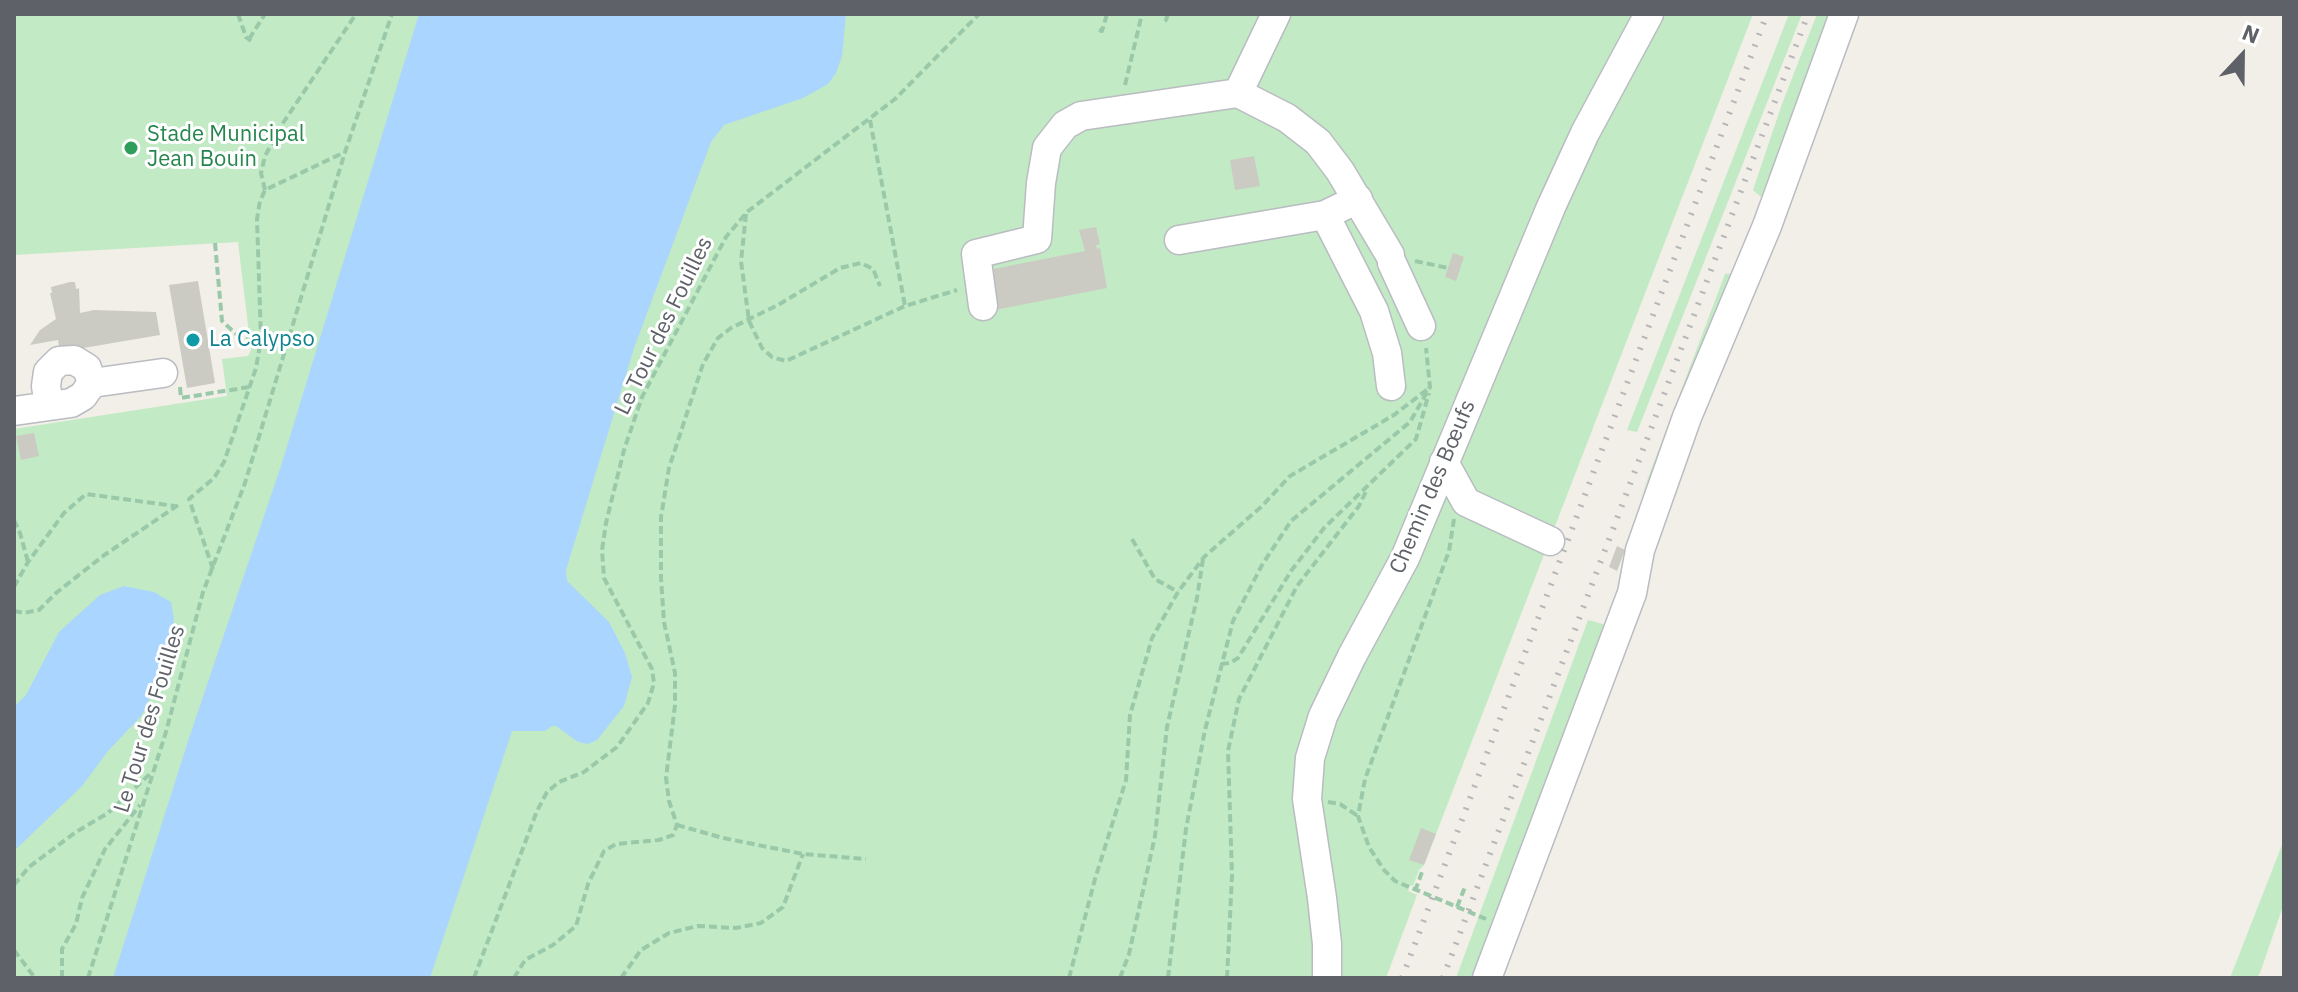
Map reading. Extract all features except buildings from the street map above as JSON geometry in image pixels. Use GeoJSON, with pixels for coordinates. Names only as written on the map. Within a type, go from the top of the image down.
{"type":"FeatureCollection","features":[{"type":"Feature","properties":{"kind":"street"},"geometry":{"type":"LineString","coordinates":[[1238,93],[1276,14]]}},
{"type":"Feature","properties":{"kind":"street","name":"Chemin des Bœufs"},"geometry":{"type":"LineString","coordinates":[[1327,978],[1322,898],[1307,808],[1310,758],[1334,693],[1394,580],[1579,146],[1649,14]]}},
{"type":"Feature","properties":{"kind":"street"},"geometry":{"type":"LineString","coordinates":[[1487,978],[1632,593],[1640,550],[1687,417],[1767,226],[1844,14]]}},
{"type":"Feature","properties":{"kind":"street"},"geometry":{"type":"LineString","coordinates":[[983,306],[976,254],[1037,239],[1047,148],[1065,125],[1081,116],[1238,93],[1287,118],[1318,142],[1358,199],[1391,259],[1421,326]]}},
{"type":"Feature","properties":{"kind":"street"},"geometry":{"type":"LineString","coordinates":[[1179,240],[1325,215],[1358,199]]}},
{"type":"Feature","properties":{"kind":"street"},"geometry":{"type":"LineString","coordinates":[[1325,215],[1374,311],[1387,353],[1391,386]]}},
{"type":"Feature","properties":{"kind":"street"},"geometry":{"type":"LineString","coordinates":[[49,405],[46,386],[48,372],[59,361],[74,360],[87,368],[92,383]]}},
{"type":"Feature","properties":{"kind":"street"},"geometry":{"type":"LineString","coordinates":[[14,411],[71,403],[83,396],[92,383],[163,373]]}},
{"type":"Feature","properties":{"kind":"street"},"geometry":{"type":"LineString","coordinates":[[1444,462],[1466,502],[1550,541]]}},
{"type":"Feature","properties":{"kind":"path"},"geometry":{"type":"LineString","coordinates":[[238,14],[250,40],[265,14]]}},
{"type":"Feature","properties":{"kind":"path"},"geometry":{"type":"LineString","coordinates":[[213,569],[189,499],[214,478],[224,462],[261,342],[257,219],[265,190],[261,173],[265,156],[283,123],[356,14]]}},
{"type":"Feature","properties":{"kind":"path","name":"Le Tour des Fouilles"},"geometry":{"type":"LineString","coordinates":[[88,978],[186,661],[203,592],[245,483],[345,152],[392,14]]}},
{"type":"Feature","properties":{"kind":"path","name":"Le Tour des Fouilles"},"geometry":{"type":"LineString","coordinates":[[474,978],[547,792],[559,782],[584,772],[617,747],[648,703],[654,683],[652,669],[604,578],[602,550],[624,450],[642,397],[726,237],[747,212],[870,120],[928,68],[979,14]]}},
{"type":"Feature","properties":{"kind":"path"},"geometry":{"type":"LineString","coordinates":[[1099,30],[1102,31],[1107,14]]}},
{"type":"Feature","properties":{"kind":"path"},"geometry":{"type":"LineString","coordinates":[[1125,110],[1125,81],[1142,14]]}},
{"type":"Feature","properties":{"kind":"path"},"geometry":{"type":"LineString","coordinates":[[1168,14],[1166,20],[1170,22]]}},
{"type":"Feature","properties":{"kind":"path"},"geometry":{"type":"LineString","coordinates":[[870,120],[905,306]]}},
{"type":"Feature","properties":{"kind":"path"},"geometry":{"type":"LineString","coordinates":[[265,190],[345,152]]}},
{"type":"Feature","properties":{"kind":"path"},"geometry":{"type":"LineString","coordinates":[[747,212],[741,261],[749,321],[762,348],[772,357],[786,361],[905,306],[959,290]]}},
{"type":"Feature","properties":{"kind":"path"},"geometry":{"type":"LineString","coordinates":[[215,243],[222,321],[236,334],[261,342]]}},
{"type":"Feature","properties":{"kind":"path"},"geometry":{"type":"LineString","coordinates":[[514,978],[525,960],[553,945],[576,926],[588,884],[604,851],[616,844],[659,840],[673,835],[677,825],[666,778],[675,705],[675,673],[664,622],[661,517],[669,468],[703,364],[718,338],[731,328],[749,321],[840,268],[861,263],[873,269],[880,286]]}},
{"type":"Feature","properties":{"kind":"path"},"geometry":{"type":"LineString","coordinates":[[1221,664],[1238,658],[1291,571],[1324,528],[1416,439],[1430,387],[1428,357],[1421,326]]}},
{"type":"Feature","properties":{"kind":"path"},"geometry":{"type":"LineString","coordinates":[[163,373],[177,371],[181,398],[249,387]]}},
{"type":"Feature","properties":{"kind":"path"},"geometry":{"type":"LineString","coordinates":[[1069,978],[1095,879],[1126,780],[1130,715],[1152,638],[1178,592],[1204,557],[1262,506],[1290,476],[1394,415],[1430,387]]}},
{"type":"Feature","properties":{"kind":"path"},"geometry":{"type":"LineString","coordinates":[[1168,978],[1186,829],[1233,621],[1262,565],[1291,521],[1410,422],[1430,387]]}},
{"type":"Feature","properties":{"kind":"path"},"geometry":{"type":"LineString","coordinates":[[1227,978],[1232,876],[1228,751],[1239,699],[1297,586],[1359,506],[1367,489]]}},
{"type":"Feature","properties":{"kind":"path"},"geometry":{"type":"LineString","coordinates":[[14,587],[64,513],[86,494],[178,505],[103,556],[39,610],[14,611]]}},
{"type":"Feature","properties":{"kind":"path"},"geometry":{"type":"LineString","coordinates":[[1454,513],[1449,551],[1365,779],[1359,807],[1363,833],[1379,863],[1395,881],[1483,918]]}},
{"type":"Feature","properties":{"kind":"path"},"geometry":{"type":"LineString","coordinates":[[14,520],[28,562]]}},
{"type":"Feature","properties":{"kind":"path"},"geometry":{"type":"LineString","coordinates":[[1132,539],[1155,579],[1178,592]]}},
{"type":"Feature","properties":{"kind":"path"},"geometry":{"type":"LineString","coordinates":[[1120,978],[1129,954],[1155,836],[1167,727],[1204,557]]}},
{"type":"Feature","properties":{"kind":"path"},"geometry":{"type":"LineString","coordinates":[[14,885],[29,867],[108,813],[152,771]]}},
{"type":"Feature","properties":{"kind":"path"},"geometry":{"type":"LineString","coordinates":[[62,978],[62,949],[76,924],[82,898],[105,849],[141,803]]}},
{"type":"Feature","properties":{"kind":"path"},"geometry":{"type":"LineString","coordinates":[[677,825],[803,854],[866,859]]}},
{"type":"Feature","properties":{"kind":"path"},"geometry":{"type":"LineString","coordinates":[[621,978],[641,950],[669,933],[698,926],[736,928],[761,923],[783,907],[803,854]]}},
{"type":"Feature","properties":{"kind":"path"},"geometry":{"type":"LineString","coordinates":[[1415,891],[1422,872]]}},
{"type":"Feature","properties":{"kind":"path"},"geometry":{"type":"LineString","coordinates":[[1457,907],[1465,887]]}},
{"type":"Feature","properties":{"kind":"path"},"geometry":{"type":"LineString","coordinates":[[14,950],[35,978]]}},
{"type":"Feature","properties":{"kind":"green space"},"geometry":{"type":"Polygon","coordinates":[[[14,14],[1753,14],[1424,865],[1413,886],[1410,885],[1408,891],[1417,895],[1386,978],[14,978],[14,429],[227,396],[222,359],[248,356],[251,350],[238,242],[14,255],[14,14]]]}},
{"type":"Feature","properties":{"kind":"green space"},"geometry":{"type":"Polygon","coordinates":[[[1789,14],[1802,14],[1637,432],[1627,430],[1789,14]]]}},
{"type":"Feature","properties":{"kind":"green space"},"geometry":{"type":"Polygon","coordinates":[[[1817,14],[1832,14],[1761,197],[1753,190],[1817,14]]]}},
{"type":"Feature","properties":{"kind":"green space"},"geometry":{"type":"Polygon","coordinates":[[[1735,273],[1639,502],[1725,274],[1735,273]]]}},
{"type":"Feature","properties":{"kind":"green space"},"geometry":{"type":"Polygon","coordinates":[[[1588,620],[1610,626],[1476,978],[1456,978],[1588,620]]]}},
{"type":"Feature","properties":{"kind":"green space"},"geometry":{"type":"Polygon","coordinates":[[[2284,840],[2284,903],[2260,973],[2257,978],[2230,978],[2284,840]]]}},
{"type":"Feature","properties":{"kind":"water"},"geometry":{"type":"Polygon","coordinates":[[[419,14],[846,14],[842,56],[828,84],[803,98],[724,125],[711,142],[634,348],[566,570],[567,581],[609,622],[625,653],[632,677],[624,706],[597,740],[588,744],[578,742],[556,726],[545,731],[512,731],[430,978],[113,978],[188,741],[281,466],[419,14]]]}},
{"type":"Feature","properties":{"kind":"water"},"geometry":{"type":"Polygon","coordinates":[[[124,586],[154,592],[171,602],[174,619],[169,651],[158,681],[142,715],[108,751],[82,786],[14,851],[14,707],[26,695],[59,632],[100,595],[124,586]]]}},
{"type":"Feature","properties":{"kind":"railway"},"geometry":{"type":"LineString","coordinates":[[1402,978],[1767,14]]}},
{"type":"Feature","properties":{"kind":"railway"},"geometry":{"type":"LineString","coordinates":[[1443,978],[1808,14]]}},
{"type":"Feature","properties":{"kind":"place","name":"Stade Municipal Jean Bouin"},"geometry":{"type":"Point","coordinates":[131,148]}},
{"type":"Feature","properties":{"kind":"place","name":"La Calypso"},"geometry":{"type":"Point","coordinates":[193,340]}}]}
